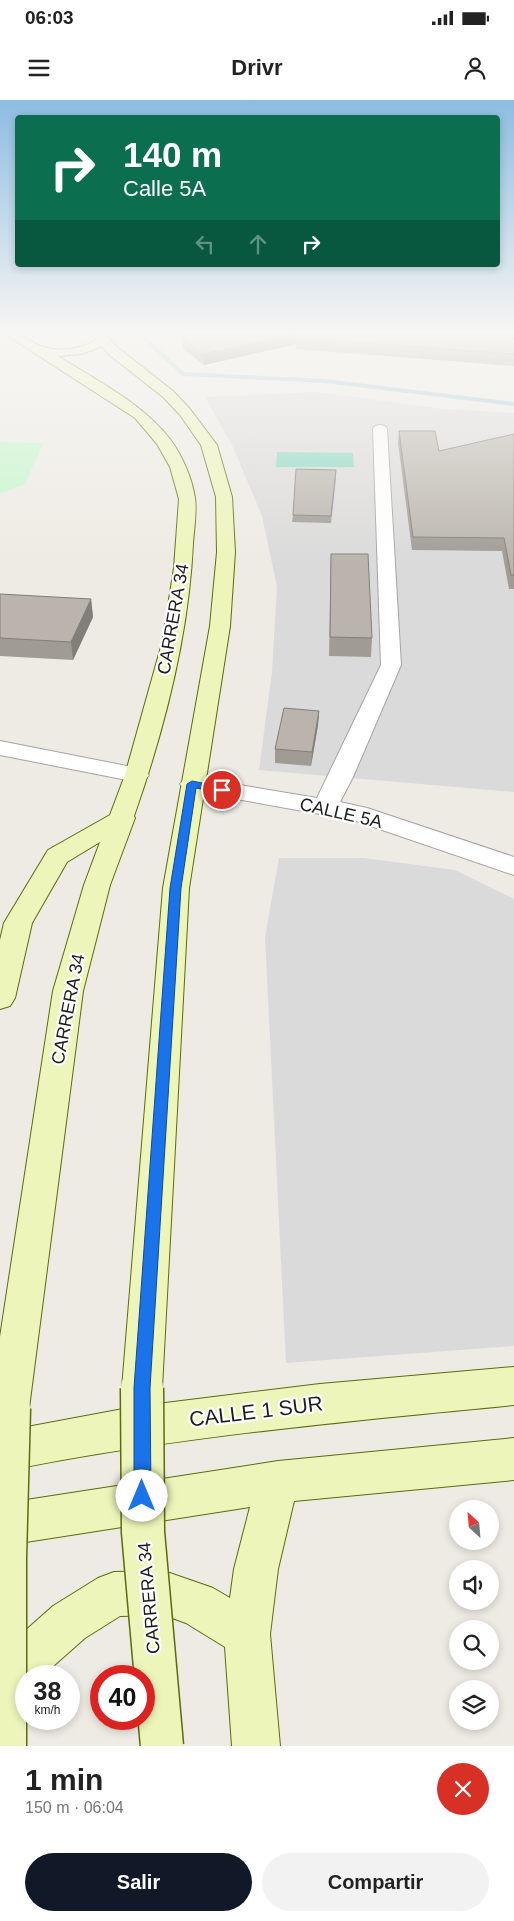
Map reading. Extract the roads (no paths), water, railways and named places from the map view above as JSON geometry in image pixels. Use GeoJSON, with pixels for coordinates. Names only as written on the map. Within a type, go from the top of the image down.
{"type":"FeatureCollection","features":[{"type":"Feature","properties":{"kind":"street","name":"CARRERA 34"},"geometry":{"type":"LineString","coordinates":[[5,1746],[5,1606],[10,1408],[68,991],[97,885],[123,818],[137,775],[172,643],[183,568],[187,498],[178,468],[164,442],[146,421],[134,411]]}},
{"type":"Feature","properties":{"kind":"street","name":"CARRERA 34"},"geometry":{"type":"LineString","coordinates":[[162,1746],[143,1532],[142,1388],[176,888],[220,626],[226,552],[224,497],[209,445],[194,422],[184,411]]}},
{"type":"Feature","properties":{"kind":"street"},"geometry":{"type":"LineString","coordinates":[[325,807],[341,777],[391,665],[380,429]]}},
{"type":"Feature","properties":{"kind":"street"},"geometry":{"type":"LineString","coordinates":[[0,748],[137,775]]}},
{"type":"Feature","properties":{"kind":"street","name":"CALLE 5A"},"geometry":{"type":"LineString","coordinates":[[192,784],[358,813],[514,866]]}},
{"type":"Feature","properties":{"kind":"street"},"geometry":{"type":"LineString","coordinates":[[0,998],[18,923],[58,856],[123,818]]}},
{"type":"Feature","properties":{"kind":"street","name":"CALLE 1 SUR"},"geometry":{"type":"LineString","coordinates":[[0,1452],[170,1421],[284,1407],[514,1386]]}},
{"type":"Feature","properties":{"kind":"street"},"geometry":{"type":"LineString","coordinates":[[0,1527],[26,1521],[278,1482],[514,1459]]}},
{"type":"Feature","properties":{"kind":"street"},"geometry":{"type":"LineString","coordinates":[[256,1746],[247,1634],[256,1569],[278,1482]]}},
{"type":"Feature","properties":{"kind":"street"},"geometry":{"type":"LineString","coordinates":[[0,1686],[28,1658],[70,1622],[114,1594],[164,1593],[197,1604],[247,1634]]}}]}
